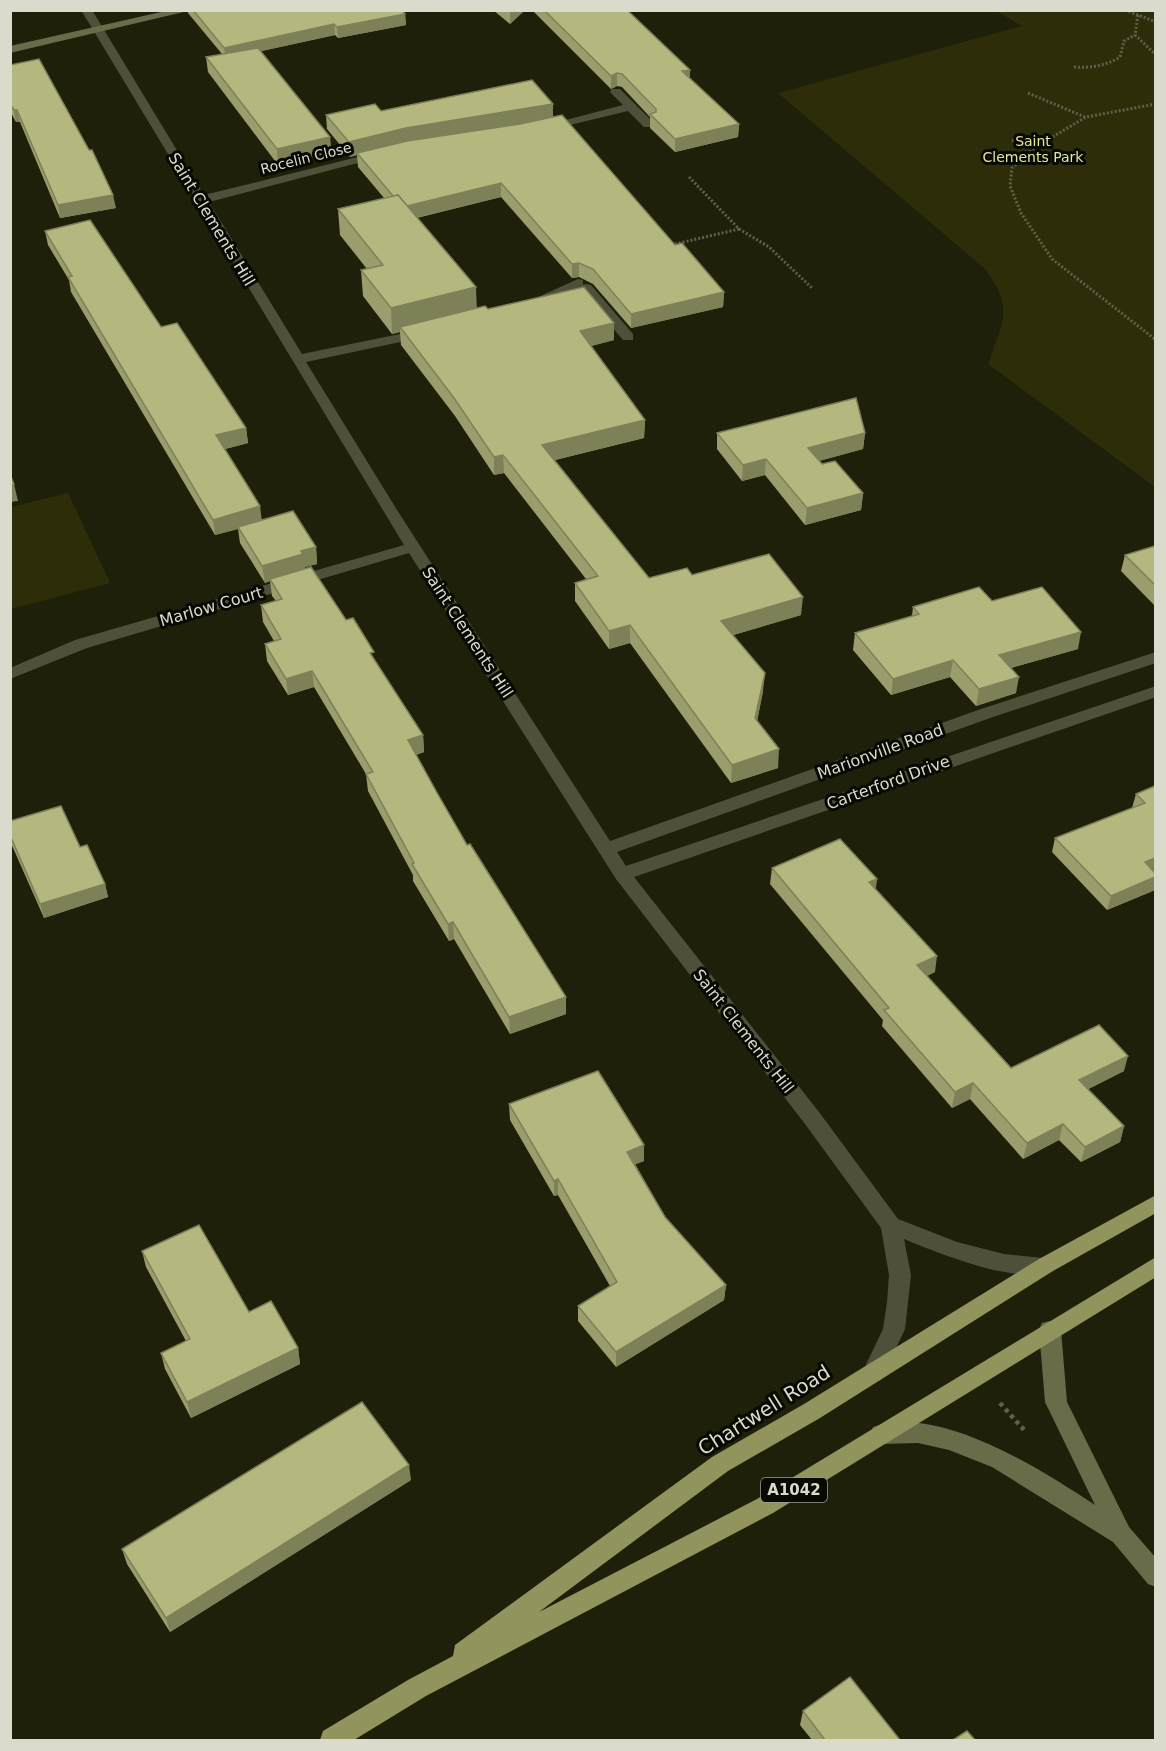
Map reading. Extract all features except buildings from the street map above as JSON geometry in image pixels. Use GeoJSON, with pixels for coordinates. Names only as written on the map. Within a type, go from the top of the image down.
{"type":"FeatureCollection","features":[{"type":"Feature","properties":{"kind":"highway","name":"Chartwell Road"},"geometry":{"type":"LineString","coordinates":[[417,1688],[720,1464],[873,1373],[1046,1265],[1155,1203]]}},
{"type":"Feature","properties":{"kind":"highway","name":"Chartwell Road"},"geometry":{"type":"LineString","coordinates":[[333,1740],[417,1688],[765,1506],[1155,1266]]}},
{"type":"Feature","properties":{"kind":"street","name":"Saint Clements Hill"},"geometry":{"type":"LineString","coordinates":[[86,10],[414,547],[622,874],[812,1118],[891,1226],[900,1275],[898,1302],[894,1329],[873,1373]]}},
{"type":"Feature","properties":{"kind":"street"},"geometry":{"type":"LineString","coordinates":[[10,50],[187,10]]}},
{"type":"Feature","properties":{"kind":"street"},"geometry":{"type":"LineString","coordinates":[[616,92],[648,124]]}},
{"type":"Feature","properties":{"kind":"street"},"geometry":{"type":"LineString","coordinates":[[531,130],[631,107]]}},
{"type":"Feature","properties":{"kind":"street","name":"Rocelin Close"},"geometry":{"type":"LineString","coordinates":[[200,200],[397,152]]}},
{"type":"Feature","properties":{"kind":"street"},"geometry":{"type":"LineString","coordinates":[[522,308],[582,285],[628,337]]}},
{"type":"Feature","properties":{"kind":"street"},"geometry":{"type":"LineString","coordinates":[[300,359],[437,330]]}},
{"type":"Feature","properties":{"kind":"street","name":"Marlow Court"},"geometry":{"type":"LineString","coordinates":[[10,674],[81,644],[414,547]]}},
{"type":"Feature","properties":{"kind":"street","name":"Marionville Road"},"geometry":{"type":"LineString","coordinates":[[606,849],[965,721],[1155,657]]}},
{"type":"Feature","properties":{"kind":"street","name":"Carterford Drive"},"geometry":{"type":"LineString","coordinates":[[622,874],[1155,691]]}},
{"type":"Feature","properties":{"kind":"street"},"geometry":{"type":"LineString","coordinates":[[891,1226],[954,1250],[1004,1263],[1046,1265]]}},
{"type":"Feature","properties":{"kind":"street"},"geometry":{"type":"LineString","coordinates":[[1050,1330],[1056,1402],[1121,1535],[1155,1575]]}},
{"type":"Feature","properties":{"kind":"street"},"geometry":{"type":"LineString","coordinates":[[881,1434],[922,1434],[970,1447],[1041,1484],[1121,1535]]}},
{"type":"Feature","properties":{"kind":"path"},"geometry":{"type":"LineString","coordinates":[[1125,10],[1155,22]]}},
{"type":"Feature","properties":{"kind":"path"},"geometry":{"type":"LineString","coordinates":[[1135,35],[1138,15]]}},
{"type":"Feature","properties":{"kind":"path"},"geometry":{"type":"LineString","coordinates":[[1135,35],[1155,55]]}},
{"type":"Feature","properties":{"kind":"path"},"geometry":{"type":"LineString","coordinates":[[1074,67],[1098,68],[1111,63],[1120,57],[1124,41],[1135,35]]}},
{"type":"Feature","properties":{"kind":"path"},"geometry":{"type":"LineString","coordinates":[[1028,93],[1086,117]]}},
{"type":"Feature","properties":{"kind":"path"},"geometry":{"type":"LineString","coordinates":[[1155,104],[1086,117],[1034,148],[1012,168],[1010,186],[1021,213],[1052,259],[1155,340]]}},
{"type":"Feature","properties":{"kind":"path"},"geometry":{"type":"LineString","coordinates":[[1011,140],[1034,148]]}},
{"type":"Feature","properties":{"kind":"path"},"geometry":{"type":"LineString","coordinates":[[688,177],[739,230],[758,238],[778,253],[812,288]]}},
{"type":"Feature","properties":{"kind":"path"},"geometry":{"type":"LineString","coordinates":[[663,247],[739,230]]}},
{"type":"Feature","properties":{"kind":"path"},"geometry":{"type":"LineString","coordinates":[[977,1377],[1029,1435]]}},
{"type":"Feature","properties":{"kind":"green space","name":"Saint Clements Park"},"geometry":{"type":"Polygon","coordinates":[[[996,11],[1155,11],[1155,487],[988,364],[1002,325],[1003,305],[994,282],[984,268],[778,93],[1022,26],[996,11]]]}},
{"type":"Feature","properties":{"kind":"green space"},"geometry":{"type":"Polygon","coordinates":[[[68,493],[110,583],[11,609],[11,507],[68,493]]]}}]}
